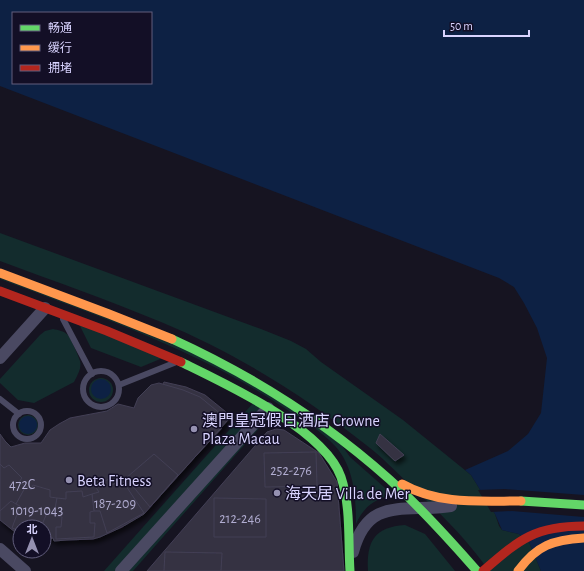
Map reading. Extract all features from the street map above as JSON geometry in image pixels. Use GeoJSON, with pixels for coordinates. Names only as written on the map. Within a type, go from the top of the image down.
{"type":"FeatureCollection","features":[{"type":"Feature","properties":{"kind":"main road"},"geometry":{"type":"LineString","coordinates":[[0,273],[153,331],[215,359],[274,392],[358,451],[384,473],[456,545],[477,571]]}},
{"type":"Feature","properties":{"kind":"main road"},"geometry":{"type":"LineString","coordinates":[[0,291],[60,313],[180,361],[237,390],[294,425],[329,455],[342,478],[345,491],[350,569]]}},
{"type":"Feature","properties":{"kind":"main road"},"geometry":{"type":"LineString","coordinates":[[384,473],[419,493],[442,498],[476,502],[522,501],[584,505]]}},
{"type":"Feature","properties":{"kind":"main road"},"geometry":{"type":"LineString","coordinates":[[483,571],[514,545],[539,531],[566,526],[584,526]]}},
{"type":"Feature","properties":{"kind":"main road"},"geometry":{"type":"LineString","coordinates":[[518,571],[530,555],[546,544],[560,540],[584,538]]}},
{"type":"Feature","properties":{"kind":"main road"},"geometry":{"type":"LineString","coordinates":[[526,571],[530,555]]}},
{"type":"Feature","properties":{"kind":"street"},"geometry":{"type":"LineString","coordinates":[[0,358],[45,308]]}},
{"type":"Feature","properties":{"kind":"street"},"geometry":{"type":"LineString","coordinates":[[121,571],[268,408]]}},
{"type":"Feature","properties":{"kind":"street"},"geometry":{"type":"LineString","coordinates":[[350,569],[358,538],[363,528],[370,520],[380,514],[390,510],[447,506],[476,502]]}},
{"type":"Feature","properties":{"kind":"street"},"geometry":{"type":"LineString","coordinates":[[0,549],[25,571]]}},
{"type":"Feature","properties":{"kind":"lane"},"geometry":{"type":"LineString","coordinates":[[60,313],[92,374]]}},
{"type":"Feature","properties":{"kind":"lane"},"geometry":{"type":"LineString","coordinates":[[119,385],[180,361]]}},
{"type":"Feature","properties":{"kind":"lane"},"geometry":{"type":"LineString","coordinates":[[98,372],[107,372],[114,377],[119,385],[118,395],[114,402],[105,407],[96,406],[88,401],[84,391],[86,381],[92,374],[98,372]]}},
{"type":"Feature","properties":{"kind":"lane"},"geometry":{"type":"LineString","coordinates":[[0,399],[19,414],[29,412],[38,417],[41,427],[35,437],[25,439],[16,434],[13,429],[13,422],[19,414]]}},
{"type":"Feature","properties":{"kind":"green space"},"geometry":{"type":"Polygon","coordinates":[[[0,233],[261,329],[291,341],[306,349],[321,362],[403,420],[471,475],[495,514],[499,526],[502,530],[519,534],[529,542],[541,571],[489,571],[471,547],[451,525],[380,456],[321,411],[243,362],[189,334],[121,306],[0,261],[0,233]]]}},
{"type":"Feature","properties":{"kind":"green space"},"geometry":{"type":"Polygon","coordinates":[[[0,274],[150,332],[185,347],[241,376],[336,437],[350,457],[393,495],[381,498],[371,504],[362,513],[356,524],[353,483],[347,464],[336,447],[311,426],[250,386],[216,368],[109,320],[0,279],[0,274]]]}},
{"type":"Feature","properties":{"kind":"green space"},"geometry":{"type":"Polygon","coordinates":[[[79,324],[165,357],[141,367],[91,348],[79,324]]]}},
{"type":"Feature","properties":{"kind":"green space"},"geometry":{"type":"Polygon","coordinates":[[[53,329],[68,335],[79,359],[80,369],[74,382],[34,403],[18,400],[0,383],[0,379],[40,335],[45,331],[53,329]]]}},
{"type":"Feature","properties":{"kind":"green space"},"geometry":{"type":"Polygon","coordinates":[[[101,378],[110,381],[113,390],[110,399],[101,402],[92,399],[89,390],[92,381],[101,378]]]}},
{"type":"Feature","properties":{"kind":"green space"},"geometry":{"type":"Polygon","coordinates":[[[254,402],[270,416],[133,571],[104,571],[254,402]]]}},
{"type":"Feature","properties":{"kind":"green space"},"geometry":{"type":"Polygon","coordinates":[[[24,415],[32,415],[38,421],[38,429],[32,435],[24,435],[18,429],[18,421],[24,415]]]}},
{"type":"Feature","properties":{"kind":"green space"},"geometry":{"type":"Polygon","coordinates":[[[405,525],[425,534],[455,571],[368,571],[369,551],[374,538],[386,529],[405,525]]]}},
{"type":"Feature","properties":{"kind":"water"},"geometry":{"type":"Polygon","coordinates":[[[0,0],[584,0],[584,571],[541,571],[529,542],[519,534],[502,530],[495,514],[471,475],[465,470],[508,451],[528,434],[541,413],[547,358],[537,328],[524,303],[514,287],[499,278],[0,86],[0,0]]]}},
{"type":"Feature","properties":{"kind":"water"},"geometry":{"type":"Polygon","coordinates":[[[101,379],[108,382],[111,389],[108,396],[101,399],[94,396],[91,389],[94,382],[101,379]]]}},
{"type":"Feature","properties":{"kind":"water"},"geometry":{"type":"Polygon","coordinates":[[[28,416],[34,419],[37,425],[34,431],[28,434],[22,431],[19,425],[22,419],[28,416]]]}},
{"type":"Feature","properties":{"kind":"pier"},"geometry":{"type":"Polygon","coordinates":[[[505,489],[584,495],[584,517],[512,511],[491,512],[478,490],[505,489]]]}},
{"type":"Feature","properties":{"kind":"building","name":"澳門皇冠假日酒店 Crowne Plaza Macau"},"geometry":{"type":"Polygon","coordinates":[[[164,382],[186,387],[205,395],[226,412],[217,426],[222,428],[178,475],[154,454],[165,430],[167,398],[159,392],[164,382]]]}},
{"type":"Feature","properties":{"kind":"building"},"geometry":{"type":"Polygon","coordinates":[[[159,383],[200,397],[228,420],[144,514],[122,527],[100,537],[93,539],[54,541],[52,538],[52,519],[12,519],[12,530],[0,520],[0,434],[11,447],[25,443],[41,443],[50,430],[70,418],[107,411],[118,404],[134,408],[138,398],[151,385],[159,383]]]}},
{"type":"Feature","properties":{"kind":"building","name":"海天居 Villa de Mer"},"geometry":{"type":"Polygon","coordinates":[[[276,429],[284,430],[319,453],[337,482],[344,571],[147,571],[267,432],[276,429]]]}},
{"type":"Feature","properties":{"kind":"building"},"geometry":{"type":"Polygon","coordinates":[[[380,434],[404,455],[395,461],[376,443],[380,434]]]}},
{"type":"Feature","properties":{"kind":"building"},"geometry":{"type":"Polygon","coordinates":[[[316,452],[317,486],[265,487],[264,453],[316,452]]]}},
{"type":"Feature","properties":{"kind":"building"},"geometry":{"type":"Polygon","coordinates":[[[154,454],[178,475],[150,507],[126,478],[154,454]]]}},
{"type":"Feature","properties":{"kind":"building"},"geometry":{"type":"Polygon","coordinates":[[[0,464],[4,468],[9,465],[22,478],[19,482],[26,486],[16,504],[11,501],[0,511],[0,464]]]}},
{"type":"Feature","properties":{"kind":"building"},"geometry":{"type":"Polygon","coordinates":[[[109,479],[112,485],[122,480],[144,513],[107,533],[100,511],[94,511],[92,494],[99,492],[95,486],[109,479]]]}},
{"type":"Feature","properties":{"kind":"building"},"geometry":{"type":"Polygon","coordinates":[[[33,485],[50,490],[50,497],[57,498],[54,515],[47,513],[44,519],[15,519],[20,506],[16,504],[26,486],[31,490],[33,485]]]}},
{"type":"Feature","properties":{"kind":"building"},"geometry":{"type":"Polygon","coordinates":[[[82,491],[83,497],[92,494],[94,511],[90,512],[90,523],[95,523],[94,537],[56,539],[56,527],[61,527],[62,517],[54,515],[57,498],[66,499],[66,492],[82,491]]]}},
{"type":"Feature","properties":{"kind":"building"},"geometry":{"type":"Polygon","coordinates":[[[214,498],[266,499],[266,537],[214,537],[214,498]]]}},
{"type":"Feature","properties":{"kind":"building"},"geometry":{"type":"Polygon","coordinates":[[[165,552],[222,553],[221,571],[164,571],[165,552]]]}},
{"type":"Feature","properties":{"kind":"traffic: fast"},"geometry":{"type":"LineString","coordinates":[[172,339],[258,384],[286,401],[339,438],[401,490],[477,571]]}},
{"type":"Feature","properties":{"kind":"traffic: fast"},"geometry":{"type":"LineString","coordinates":[[181,362],[223,382],[272,410],[295,425],[315,442],[331,459],[341,477],[344,488],[348,524],[350,571]]}},
{"type":"Feature","properties":{"kind":"traffic: fast"},"geometry":{"type":"LineString","coordinates":[[521,501],[584,505]]}},
{"type":"Feature","properties":{"kind":"traffic: slow"},"geometry":{"type":"LineString","coordinates":[[0,273],[172,339]]}},
{"type":"Feature","properties":{"kind":"traffic: slow"},"geometry":{"type":"LineString","coordinates":[[402,484],[430,496],[445,499],[475,501],[521,501]]}},
{"type":"Feature","properties":{"kind":"traffic: slow"},"geometry":{"type":"LineString","coordinates":[[518,571],[532,555],[546,546],[563,540],[584,538]]}},
{"type":"Feature","properties":{"kind":"traffic: jam"},"geometry":{"type":"LineString","coordinates":[[0,291],[107,331],[181,362]]}},
{"type":"Feature","properties":{"kind":"traffic: jam"},"geometry":{"type":"LineString","coordinates":[[483,571],[507,551],[528,537],[552,529],[584,526]]}},
{"type":"Feature","properties":{"kind":"place","name":"澳門皇冠假日酒店 Crowne Plaza Macau"},"geometry":{"type":"Point","coordinates":[194,429]}},
{"type":"Feature","properties":{"kind":"place","name":"Beta Fitness"},"geometry":{"type":"Point","coordinates":[69,480]}},
{"type":"Feature","properties":{"kind":"place","name":"海天居 Villa de Mer"},"geometry":{"type":"Point","coordinates":[277,493]}}]}
